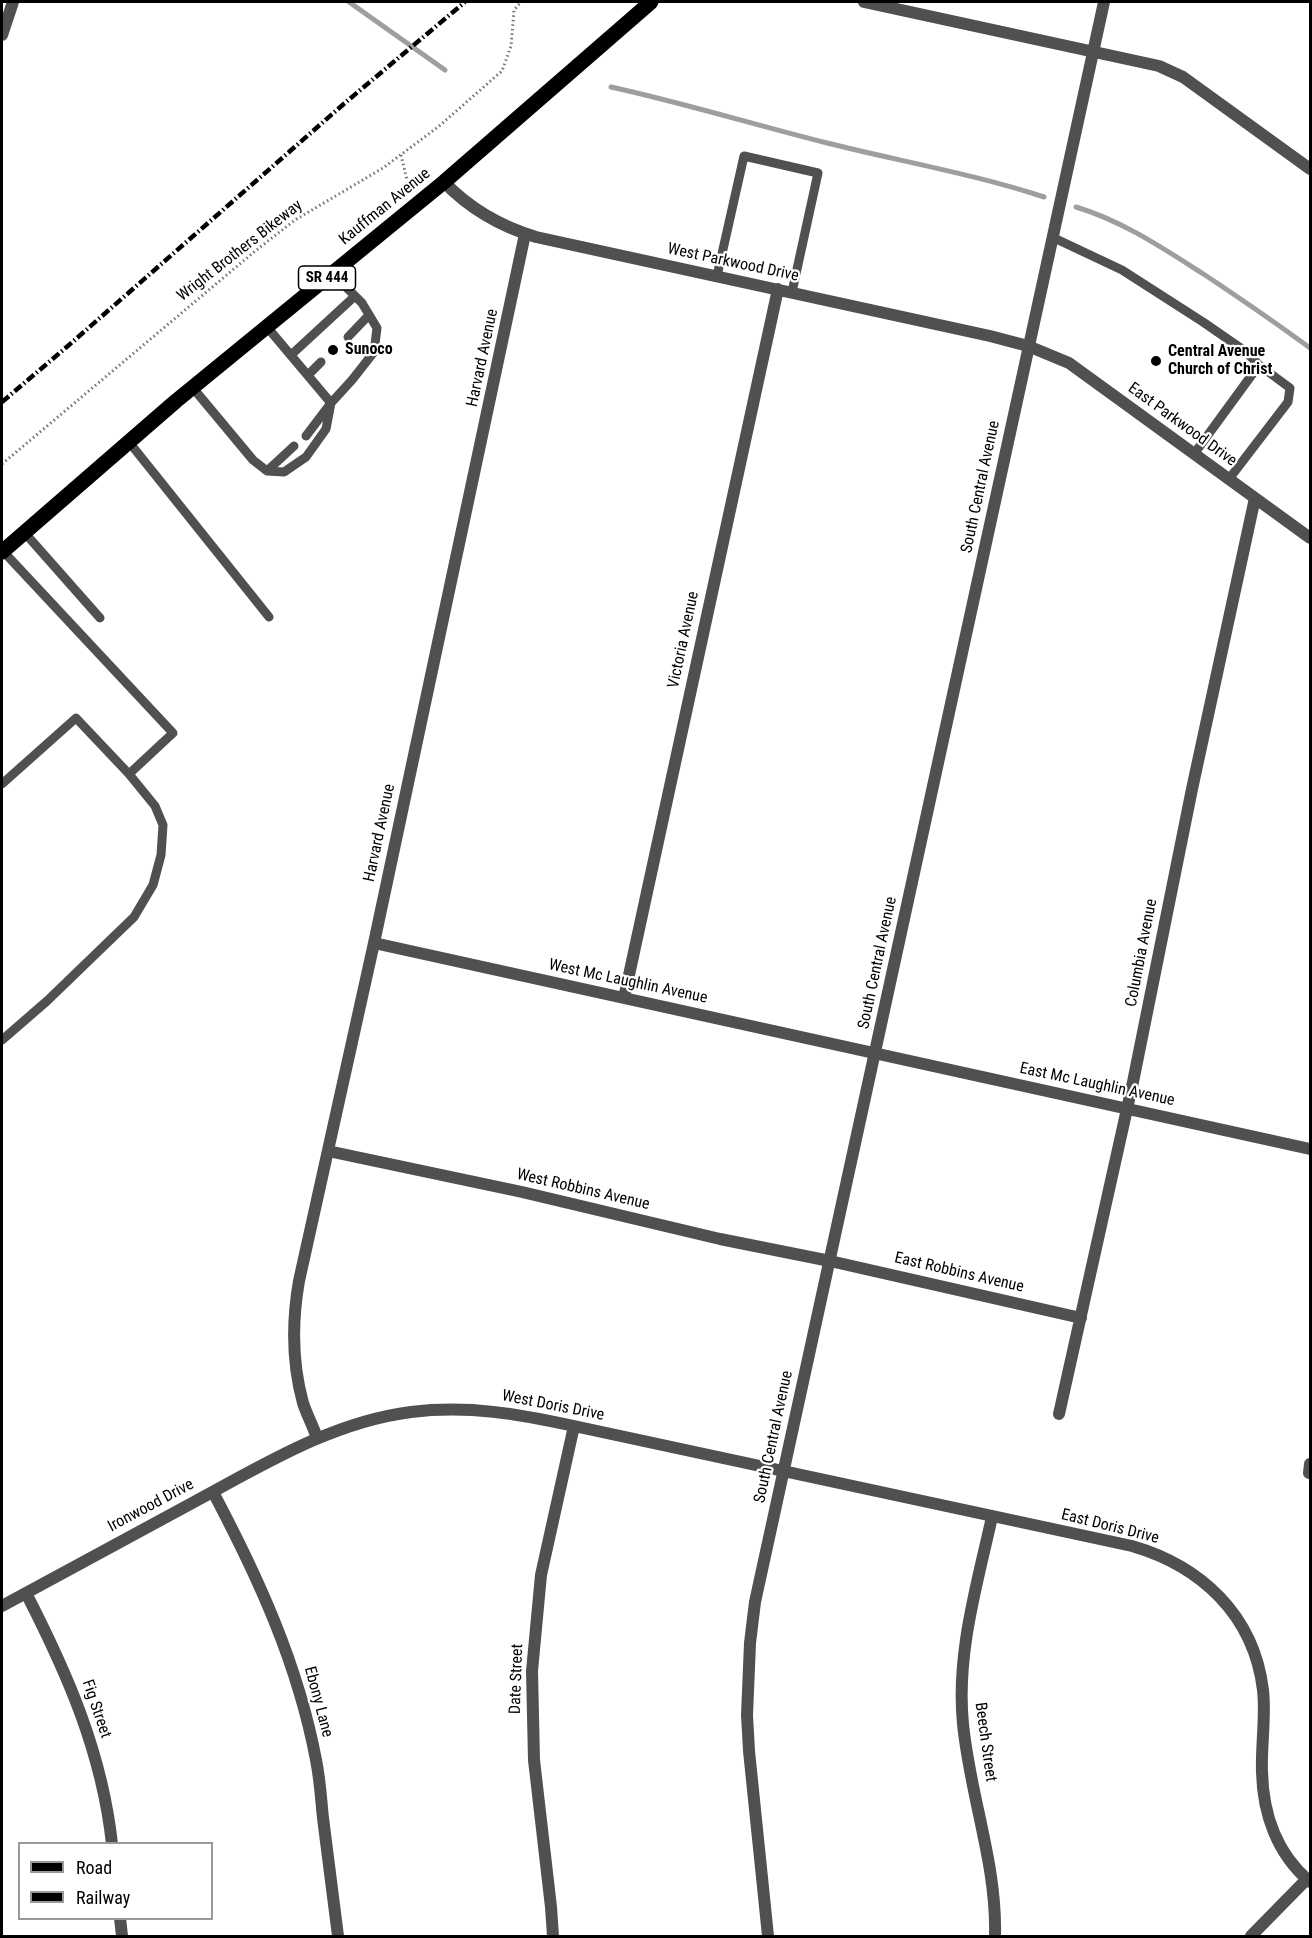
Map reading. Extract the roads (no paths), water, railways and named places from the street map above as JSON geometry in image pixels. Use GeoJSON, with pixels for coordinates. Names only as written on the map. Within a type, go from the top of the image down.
{"type":"FeatureCollection","features":[{"type":"Feature","properties":{"kind":"main road","name":"Kauffman Avenue"},"geometry":{"type":"LineString","coordinates":[[2,552],[193,388],[444,182],[651,2]]}},
{"type":"Feature","properties":{"kind":"street"},"geometry":{"type":"LineString","coordinates":[[2,34],[13,2]]}},
{"type":"Feature","properties":{"kind":"street"},"geometry":{"type":"LineString","coordinates":[[864,2],[1093,51],[1176,72],[1311,169]]}},
{"type":"Feature","properties":{"kind":"street","name":"South Central Avenue"},"geometry":{"type":"LineString","coordinates":[[768,1936],[749,1751],[747,1684],[755,1602],[1104,2]]}},
{"type":"Feature","properties":{"kind":"street","name":"West Parkwood Drive"},"geometry":{"type":"LineString","coordinates":[[444,182],[481,214],[502,226],[525,234],[1028,346]]}},
{"type":"Feature","properties":{"kind":"street","name":"Harvard Avenue"},"geometry":{"type":"LineString","coordinates":[[317,1438],[303,1403],[296,1369],[294,1336],[299,1281],[374,943],[525,234]]}},
{"type":"Feature","properties":{"kind":"street","name":"Victoria Avenue"},"geometry":{"type":"LineString","coordinates":[[624,998],[778,289]]}},
{"type":"Feature","properties":{"kind":"street","name":"East Parkwood Drive"},"geometry":{"type":"LineString","coordinates":[[1028,346],[1069,363],[1311,538]]}},
{"type":"Feature","properties":{"kind":"street","name":"Columbia Avenue"},"geometry":{"type":"LineString","coordinates":[[1059,1414],[1127,1108],[1192,789],[1255,498]]}},
{"type":"Feature","properties":{"kind":"street","name":"West Mc Laughlin Avenue"},"geometry":{"type":"LineString","coordinates":[[374,943],[876,1054]]}},
{"type":"Feature","properties":{"kind":"street","name":"East Mc Laughlin Avenue"},"geometry":{"type":"LineString","coordinates":[[876,1054],[1311,1149]]}},
{"type":"Feature","properties":{"kind":"street","name":"West Robbins Avenue"},"geometry":{"type":"LineString","coordinates":[[328,1151],[522,1192],[720,1239],[830,1261]]}},
{"type":"Feature","properties":{"kind":"street","name":"East Robbins Avenue"},"geometry":{"type":"LineString","coordinates":[[830,1261],[1081,1318]]}},
{"type":"Feature","properties":{"kind":"street","name":"West Doris Drive"},"geometry":{"type":"LineString","coordinates":[[317,1438],[348,1426],[410,1412],[441,1409],[492,1410],[783,1471]]}},
{"type":"Feature","properties":{"kind":"street","name":"Date Street"},"geometry":{"type":"LineString","coordinates":[[553,1936],[552,1907],[534,1760],[532,1671],[541,1575],[574,1426]]}},
{"type":"Feature","properties":{"kind":"street","name":"Ironwood Drive"},"geometry":{"type":"LineString","coordinates":[[2,1606],[317,1438]]}},
{"type":"Feature","properties":{"kind":"street","name":"East Doris Drive"},"geometry":{"type":"LineString","coordinates":[[783,1471],[1132,1546],[1155,1553],[1193,1573],[1223,1601],[1247,1638],[1260,1676],[1264,1717],[1262,1771],[1267,1816],[1282,1849],[1309,1880]]}},
{"type":"Feature","properties":{"kind":"street","name":"Ebony Lane"},"geometry":{"type":"LineString","coordinates":[[213,1492],[244,1550],[268,1603],[289,1659],[306,1717],[316,1761],[338,1936]]}},
{"type":"Feature","properties":{"kind":"street","name":"Beech Street"},"geometry":{"type":"LineString","coordinates":[[992,1517],[967,1631],[962,1692],[966,1746],[988,1851],[993,1887],[995,1936]]}},
{"type":"Feature","properties":{"kind":"street","name":"Fig Street"},"geometry":{"type":"LineString","coordinates":[[26,1593],[81,1710],[99,1770],[112,1842]]}},
{"type":"Feature","properties":{"kind":"street"},"geometry":{"type":"LineString","coordinates":[[1251,1936],[1309,1880]]}},
{"type":"Feature","properties":{"kind":"street"},"geometry":{"type":"LineString","coordinates":[[120,1920],[122,1936]]}},
{"type":"Feature","properties":{"kind":"lane"},"geometry":{"type":"LineString","coordinates":[[717,276],[744,156],[818,173],[792,292]]}},
{"type":"Feature","properties":{"kind":"lane"},"geometry":{"type":"LineString","coordinates":[[1052,237],[1122,270],[1245,351],[1259,365],[1290,388],[1288,402],[1229,479]]}},
{"type":"Feature","properties":{"kind":"lane"},"geometry":{"type":"LineString","coordinates":[[306,436],[330,403],[374,352],[377,328],[362,303],[332,273]]}},
{"type":"Feature","properties":{"kind":"lane"},"geometry":{"type":"LineString","coordinates":[[291,355],[355,296]]}},
{"type":"Feature","properties":{"kind":"lane"},"geometry":{"type":"LineString","coordinates":[[348,338],[369,315]]}},
{"type":"Feature","properties":{"kind":"lane"},"geometry":{"type":"LineString","coordinates":[[193,388],[253,460],[267,471],[284,472],[306,457],[326,429],[330,403],[267,327]]}},
{"type":"Feature","properties":{"kind":"lane"},"geometry":{"type":"LineString","coordinates":[[308,375],[321,362]]}},
{"type":"Feature","properties":{"kind":"lane"},"geometry":{"type":"LineString","coordinates":[[1194,454],[1259,365]]}},
{"type":"Feature","properties":{"kind":"lane"},"geometry":{"type":"LineString","coordinates":[[129,442],[269,617]]}},
{"type":"Feature","properties":{"kind":"lane"},"geometry":{"type":"LineString","coordinates":[[267,471],[294,446]]}},
{"type":"Feature","properties":{"kind":"lane"},"geometry":{"type":"LineString","coordinates":[[24,532],[100,618]]}},
{"type":"Feature","properties":{"kind":"lane"},"geometry":{"type":"LineString","coordinates":[[2,552],[173,733],[129,774]]}},
{"type":"Feature","properties":{"kind":"lane"},"geometry":{"type":"LineString","coordinates":[[2,784],[76,718],[129,774],[155,807],[162,825],[161,855],[153,885],[134,917],[47,1001],[2,1040]]}},
{"type":"Feature","properties":{"kind":"waterway"},"geometry":{"type":"LineString","coordinates":[[349,2],[445,70]]}},
{"type":"Feature","properties":{"kind":"waterway"},"geometry":{"type":"LineString","coordinates":[[611,87],[827,143],[991,181],[1044,197]]}},
{"type":"Feature","properties":{"kind":"waterway"},"geometry":{"type":"LineString","coordinates":[[1076,207],[1110,220],[1159,246],[1232,293],[1310,348]]}},
{"type":"Feature","properties":{"kind":"railway"},"geometry":{"type":"LineString","coordinates":[[2,402],[346,102],[465,2]]}},
{"type":"Feature","properties":{"kind":"place","name":"Sunoco"},"geometry":{"type":"Point","coordinates":[333,350]}},
{"type":"Feature","properties":{"kind":"place","name":"Central Avenue Church of Christ"},"geometry":{"type":"Point","coordinates":[1156,361]}}]}
